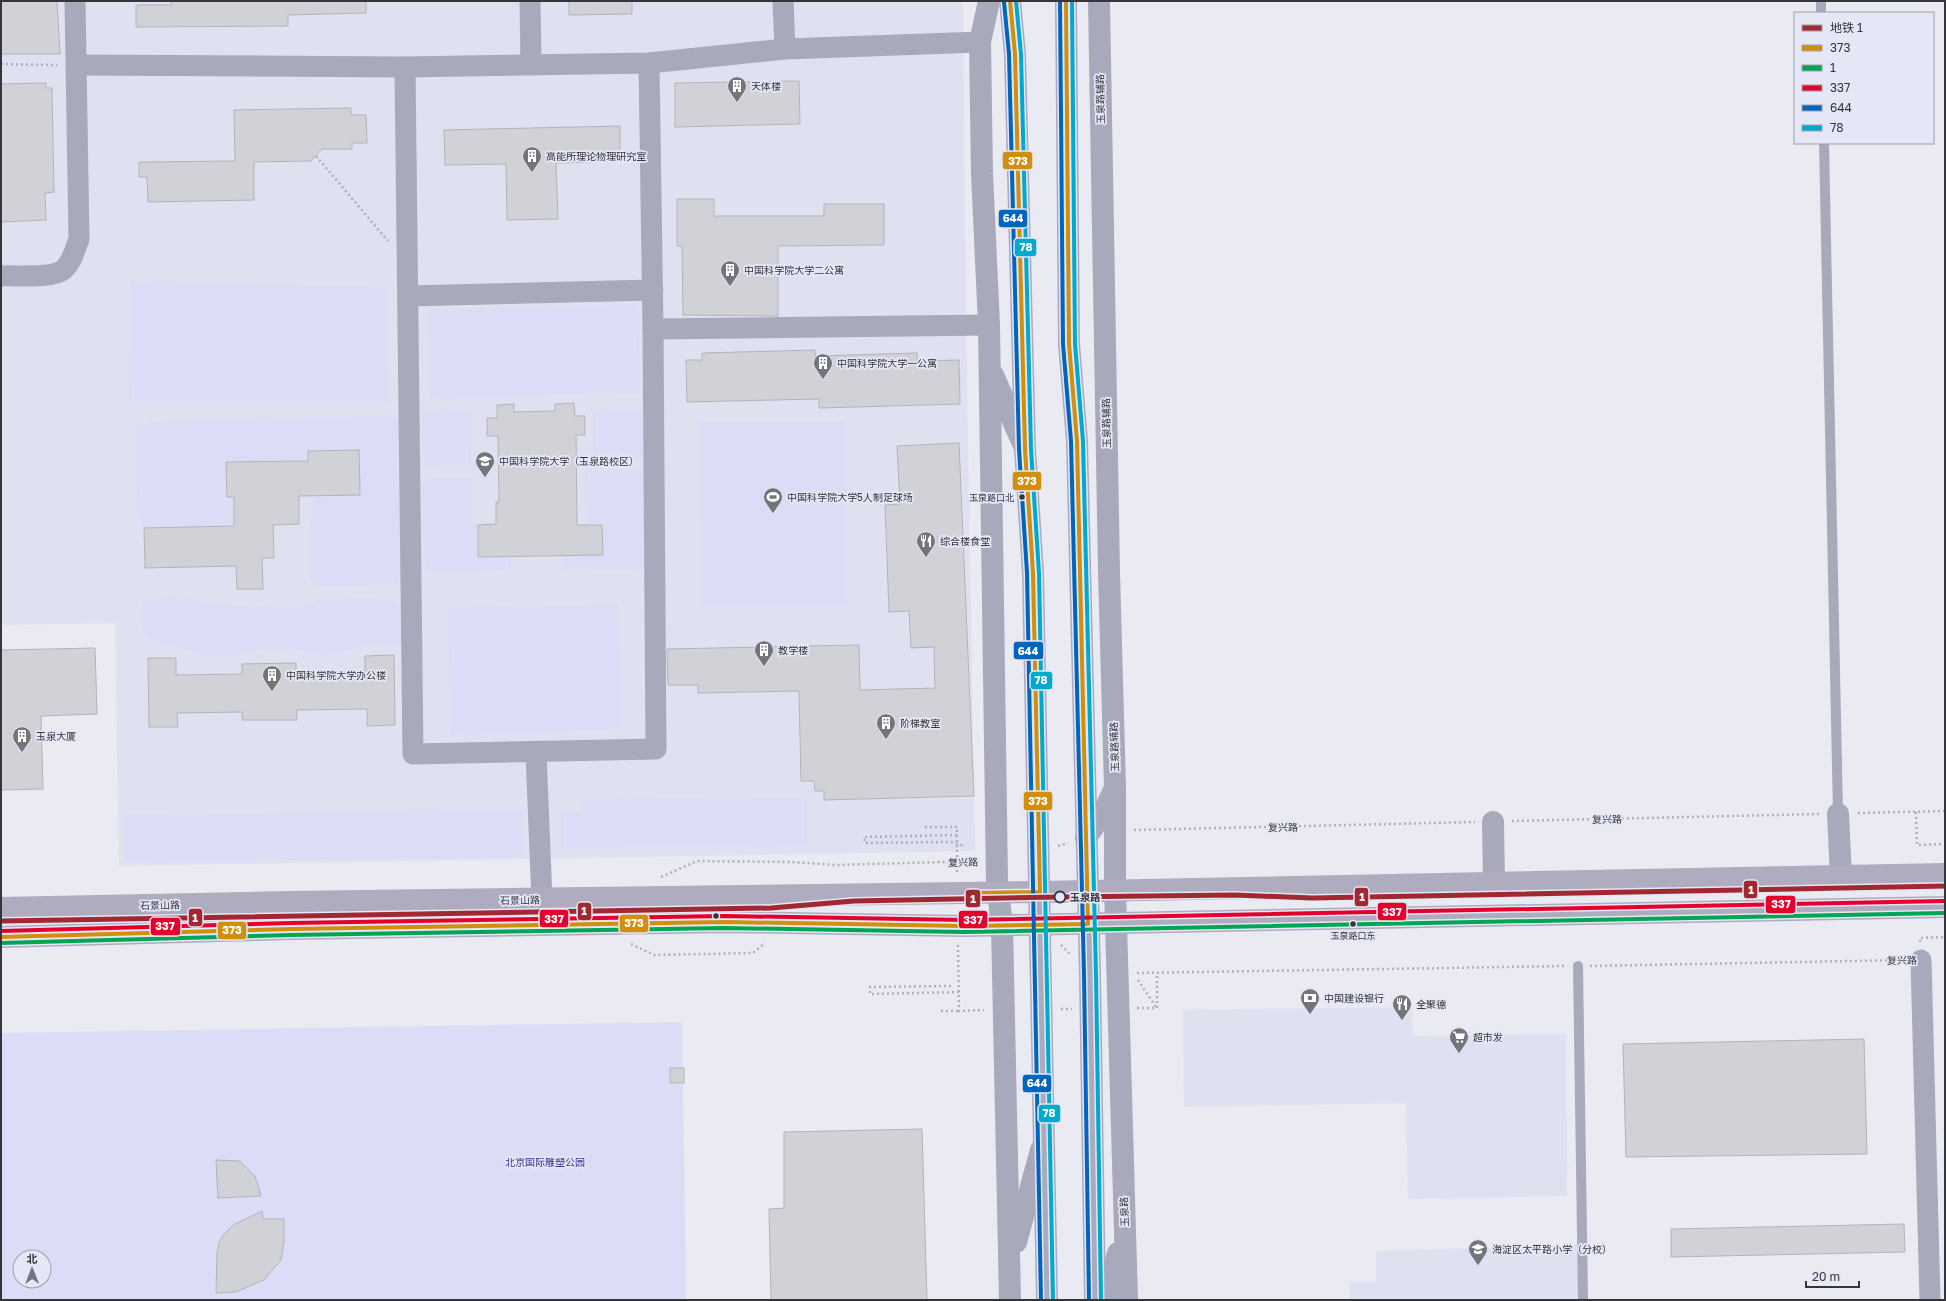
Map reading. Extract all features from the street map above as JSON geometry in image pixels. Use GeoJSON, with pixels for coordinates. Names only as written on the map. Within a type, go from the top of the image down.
{"type":"FeatureCollection","features":[{"type":"Feature","properties":{"kind":"highway"},"geometry":{"type":"LineString","coordinates":[[1087,890],[1945,874]]}},
{"type":"Feature","properties":{"kind":"highway","name":"石景山路"},"geometry":{"type":"LineString","coordinates":[[1,908],[290,902],[542,900],[1040,892],[1087,890]]}},
{"type":"Feature","properties":{"kind":"highway"},"geometry":{"type":"LineString","coordinates":[[1,937],[291,929],[725,922],[1002,926],[1945,906]]}},
{"type":"Feature","properties":{"kind":"main road"},"geometry":{"type":"LineString","coordinates":[[1010,1],[1015,54],[1025,449],[1033,573],[1047,1300]]}},
{"type":"Feature","properties":{"kind":"main road"},"geometry":{"type":"LineString","coordinates":[[1066,1],[1069,344],[1077,441],[1090,974],[1095,1300]]}},
{"type":"Feature","properties":{"kind":"street"},"geometry":{"type":"LineString","coordinates":[[1,276],[49,275],[63,270],[70,261],[79,239],[78,65],[75,1]]}},
{"type":"Feature","properties":{"kind":"street"},"geometry":{"type":"LineString","coordinates":[[530,1],[531,65]]}},
{"type":"Feature","properties":{"kind":"street"},"geometry":{"type":"LineString","coordinates":[[783,1],[785,49]]}},
{"type":"Feature","properties":{"kind":"street"},"geometry":{"type":"LineString","coordinates":[[989,1],[980,42],[982,174],[989,325],[988,365],[998,861],[1002,926],[1010,1300]]}},
{"type":"Feature","properties":{"kind":"street","name":"玉泉路辅路"},"geometry":{"type":"LineString","coordinates":[[1086,838],[1104,811],[1115,788],[1109,572],[1099,1]]}},
{"type":"Feature","properties":{"kind":"street"},"geometry":{"type":"LineString","coordinates":[[78,65],[405,67],[649,63],[785,49],[980,42]]}},
{"type":"Feature","properties":{"kind":"street"},"geometry":{"type":"LineString","coordinates":[[405,67],[413,754],[536,753],[656,749],[653,290],[649,63]]}},
{"type":"Feature","properties":{"kind":"street"},"geometry":{"type":"LineString","coordinates":[[408,296],[653,290]]}},
{"type":"Feature","properties":{"kind":"street"},"geometry":{"type":"LineString","coordinates":[[653,329],[989,325]]}},
{"type":"Feature","properties":{"kind":"street"},"geometry":{"type":"LineString","coordinates":[[988,365],[1025,449]]}},
{"type":"Feature","properties":{"kind":"street"},"geometry":{"type":"LineString","coordinates":[[536,753],[542,900]]}},
{"type":"Feature","properties":{"kind":"street","name":"玉泉路"},"geometry":{"type":"LineString","coordinates":[[1115,788],[1116,923],[1127,977],[1125,1226],[1127,1300]]}},
{"type":"Feature","properties":{"kind":"street"},"geometry":{"type":"LineString","coordinates":[[1838,814],[1841,876]]}},
{"type":"Feature","properties":{"kind":"street"},"geometry":{"type":"LineString","coordinates":[[1493,822],[1494,882]]}},
{"type":"Feature","properties":{"kind":"street"},"geometry":{"type":"LineString","coordinates":[[1921,960],[1930,1300]]}},
{"type":"Feature","properties":{"kind":"street"},"geometry":{"type":"LineString","coordinates":[[1010,1265],[1044,1139]]}},
{"type":"Feature","properties":{"kind":"street"},"geometry":{"type":"LineString","coordinates":[[1106,1300],[1125,1226]]}},
{"type":"Feature","properties":{"kind":"lane"},"geometry":{"type":"LineString","coordinates":[[1821,1],[1821,12]]}},
{"type":"Feature","properties":{"kind":"lane"},"geometry":{"type":"LineString","coordinates":[[1824,144],[1838,814]]}},
{"type":"Feature","properties":{"kind":"lane"},"geometry":{"type":"LineString","coordinates":[[1578,966],[1583,1300]]}},
{"type":"Feature","properties":{"kind":"path"},"geometry":{"type":"LineString","coordinates":[[1,64],[78,65]]}},
{"type":"Feature","properties":{"kind":"path"},"geometry":{"type":"LineString","coordinates":[[316,156],[407,264]]}},
{"type":"Feature","properties":{"kind":"path","name":"复兴路"},"geometry":{"type":"LineString","coordinates":[[1116,831],[1945,811]]}},
{"type":"Feature","properties":{"kind":"path"},"geometry":{"type":"LineString","coordinates":[[1916,812],[1917,845],[1945,844]]}},
{"type":"Feature","properties":{"kind":"path"},"geometry":{"type":"LineString","coordinates":[[925,827],[957,827]]}},
{"type":"Feature","properties":{"kind":"path"},"geometry":{"type":"LineString","coordinates":[[957,835],[864,837],[864,844],[951,842],[964,846]]}},
{"type":"Feature","properties":{"kind":"path"},"geometry":{"type":"LineString","coordinates":[[1039,851],[1086,838]]}},
{"type":"Feature","properties":{"kind":"path","name":"复兴路"},"geometry":{"type":"LineString","coordinates":[[659,879],[664,875],[697,861],[792,862],[836,865],[998,861]]}},
{"type":"Feature","properties":{"kind":"path"},"geometry":{"type":"LineString","coordinates":[[627,942],[654,955],[753,953],[788,923]]}},
{"type":"Feature","properties":{"kind":"path"},"geometry":{"type":"LineString","coordinates":[[1040,925],[1090,974]]}},
{"type":"Feature","properties":{"kind":"path"},"geometry":{"type":"LineString","coordinates":[[1920,938],[1945,937]]}},
{"type":"Feature","properties":{"kind":"path","name":"复兴路"},"geometry":{"type":"LineString","coordinates":[[1127,977],[1157,973],[1921,960]]}},
{"type":"Feature","properties":{"kind":"path"},"geometry":{"type":"LineString","coordinates":[[1127,977],[1157,1008],[1157,973]]}},
{"type":"Feature","properties":{"kind":"path"},"geometry":{"type":"LineString","coordinates":[[951,986],[870,987],[870,994],[959,992]]}},
{"type":"Feature","properties":{"kind":"path"},"geometry":{"type":"LineString","coordinates":[[941,1011],[959,1011]]}},
{"type":"Feature","properties":{"kind":"shaded area","name":"中国科学院大学（玉泉路校区）"},"geometry":{"type":"Polygon","coordinates":[[[1,1],[963,1],[966,325],[975,851],[119,866],[115,623],[1,625],[1,1]]]}},
{"type":"Feature","properties":{"kind":"shaded area"},"geometry":{"type":"Polygon","coordinates":[[[1412,1007],[1413,1036],[1566,1034],[1567,1196],[1408,1199],[1406,1103],[1184,1107],[1183,1010],[1412,1007]]]}},
{"type":"Feature","properties":{"kind":"shaded area","name":"海淀区太平路小学（分校）"},"geometry":{"type":"Polygon","coordinates":[[[1579,1245],[1580,1300],[1350,1300],[1349,1282],[1376,1282],[1376,1251],[1579,1245]]]}},
{"type":"Feature","properties":{"kind":"green space"},"geometry":{"type":"Polygon","coordinates":[[[131,282],[386,286],[388,402],[129,402],[131,282]]]}},
{"type":"Feature","properties":{"kind":"green space"},"geometry":{"type":"Polygon","coordinates":[[[638,304],[640,393],[430,398],[428,310],[638,304]]]}},
{"type":"Feature","properties":{"kind":"green space"},"geometry":{"type":"Polygon","coordinates":[[[463,409],[470,412],[471,464],[425,465],[423,460],[422,416],[427,412],[463,409]]]}},
{"type":"Feature","properties":{"kind":"green space"},"geometry":{"type":"Polygon","coordinates":[[[638,409],[642,412],[643,453],[641,458],[593,461],[593,411],[638,409]]]}},
{"type":"Feature","properties":{"kind":"green space"},"geometry":{"type":"Polygon","coordinates":[[[391,416],[400,422],[403,431],[400,576],[397,584],[388,586],[319,587],[310,579],[310,526],[317,495],[359,495],[359,450],[308,451],[308,461],[226,462],[227,497],[234,497],[234,526],[144,528],[138,517],[136,456],[138,430],[148,421],[391,416]]]}},
{"type":"Feature","properties":{"kind":"green space","name":"中国科学院大学5人制足球场"},"geometry":{"type":"Polygon","coordinates":[[[700,421],[846,421],[846,606],[701,607],[700,421]]]}},
{"type":"Feature","properties":{"kind":"green space"},"geometry":{"type":"Polygon","coordinates":[[[644,470],[646,565],[641,569],[564,570],[564,555],[603,555],[602,525],[587,525],[585,471],[644,470]]]}},
{"type":"Feature","properties":{"kind":"green space"},"geometry":{"type":"Polygon","coordinates":[[[437,477],[472,477],[472,525],[478,525],[478,557],[511,556],[511,571],[436,572],[427,568],[424,562],[422,485],[426,480],[437,477]]]}},
{"type":"Feature","properties":{"kind":"green space"},"geometry":{"type":"Polygon","coordinates":[[[167,596],[220,604],[298,609],[318,600],[391,598],[398,607],[400,613],[401,645],[368,645],[337,654],[313,653],[285,649],[260,649],[237,656],[205,656],[150,641],[142,627],[141,622],[141,613],[144,602],[167,596]]]}},
{"type":"Feature","properties":{"kind":"green space"},"geometry":{"type":"Polygon","coordinates":[[[618,604],[622,730],[451,734],[448,608],[618,604]]]}},
{"type":"Feature","properties":{"kind":"green space"},"geometry":{"type":"Polygon","coordinates":[[[807,797],[807,845],[561,848],[561,812],[582,811],[582,800],[807,797]]]}},
{"type":"Feature","properties":{"kind":"green space"},"geometry":{"type":"Polygon","coordinates":[[[522,809],[523,857],[124,862],[124,815],[522,809]]]}},
{"type":"Feature","properties":{"kind":"green space","name":"北京国际雕塑公园"},"geometry":{"type":"Polygon","coordinates":[[[682,1022],[686,1300],[1,1300],[1,1033],[682,1022]]]}},
{"type":"Feature","properties":{"kind":"building"},"geometry":{"type":"Polygon","coordinates":[[[1,1],[57,1],[60,54],[1,54],[1,1]]]}},
{"type":"Feature","properties":{"kind":"building"},"geometry":{"type":"Polygon","coordinates":[[[171,1],[366,1],[366,13],[288,15],[288,26],[136,27],[136,5],[171,5],[171,1]]]}},
{"type":"Feature","properties":{"kind":"building"},"geometry":{"type":"Polygon","coordinates":[[[569,1],[632,1],[632,14],[569,15],[569,1]]]}},
{"type":"Feature","properties":{"kind":"building","name":"天体楼"},"geometry":{"type":"Polygon","coordinates":[[[799,81],[800,124],[675,127],[675,83],[799,81]]]}},
{"type":"Feature","properties":{"kind":"building"},"geometry":{"type":"Polygon","coordinates":[[[46,83],[46,88],[52,88],[54,192],[45,193],[46,220],[1,222],[1,84],[46,83]]]}},
{"type":"Feature","properties":{"kind":"building"},"geometry":{"type":"Polygon","coordinates":[[[351,108],[351,115],[366,115],[367,143],[352,143],[352,149],[322,149],[311,161],[254,162],[254,200],[148,202],[147,177],[139,177],[139,162],[235,161],[234,110],[351,108]]]}},
{"type":"Feature","properties":{"kind":"building","name":"高能所理论物理研究室"},"geometry":{"type":"Polygon","coordinates":[[[620,126],[620,161],[556,163],[558,219],[507,220],[506,164],[445,165],[444,130],[620,126]]]}},
{"type":"Feature","properties":{"kind":"building","name":"中国科学院大学二公寓"},"geometry":{"type":"Polygon","coordinates":[[[677,199],[714,199],[714,216],[824,216],[824,204],[884,204],[884,245],[778,246],[778,316],[683,315],[682,246],[677,246],[677,199]]]}},
{"type":"Feature","properties":{"kind":"building","name":"中国科学院大学一公寓"},"geometry":{"type":"Polygon","coordinates":[[[815,350],[815,356],[917,353],[917,361],[959,360],[960,404],[819,408],[819,399],[687,402],[686,360],[702,360],[702,353],[815,350]]]}},
{"type":"Feature","properties":{"kind":"building"},"geometry":{"type":"Polygon","coordinates":[[[574,403],[575,416],[585,416],[585,435],[576,435],[577,525],[602,525],[603,555],[478,557],[478,525],[496,524],[496,502],[499,502],[498,436],[487,436],[487,418],[497,418],[497,405],[514,404],[514,412],[555,411],[555,404],[574,403]]]}},
{"type":"Feature","properties":{"kind":"building"},"geometry":{"type":"Polygon","coordinates":[[[959,443],[974,796],[824,800],[824,791],[815,791],[814,781],[801,781],[799,691],[698,693],[698,685],[668,685],[667,649],[859,645],[860,690],[935,688],[934,647],[911,648],[909,611],[889,612],[885,505],[900,504],[897,446],[959,443]]]}},
{"type":"Feature","properties":{"kind":"building"},"geometry":{"type":"Polygon","coordinates":[[[359,450],[360,495],[299,496],[299,524],[273,525],[274,558],[262,558],[263,589],[237,589],[236,566],[145,568],[144,528],[234,526],[234,497],[227,497],[226,462],[308,461],[308,451],[359,450]]]}},
{"type":"Feature","properties":{"kind":"building","name":"玉泉大厦"},"geometry":{"type":"Polygon","coordinates":[[[95,648],[97,714],[41,716],[43,789],[1,790],[1,650],[95,648]]]}},
{"type":"Feature","properties":{"kind":"building","name":"中国科学院大学办公楼"},"geometry":{"type":"Polygon","coordinates":[[[394,655],[395,725],[367,726],[367,709],[297,710],[297,720],[242,720],[242,712],[177,713],[178,727],[149,727],[148,658],[176,658],[176,675],[242,674],[242,664],[296,663],[296,673],[365,671],[365,656],[394,655]]]}},
{"type":"Feature","properties":{"kind":"building"},"geometry":{"type":"Polygon","coordinates":[[[1864,1039],[1867,1154],[1626,1157],[1623,1044],[1864,1039]]]}},
{"type":"Feature","properties":{"kind":"building"},"geometry":{"type":"Polygon","coordinates":[[[670,1068],[684,1068],[684,1083],[670,1083],[670,1068]]]}},
{"type":"Feature","properties":{"kind":"building"},"geometry":{"type":"Polygon","coordinates":[[[922,1129],[927,1300],[771,1300],[769,1209],[784,1208],[784,1132],[922,1129]]]}},
{"type":"Feature","properties":{"kind":"building"},"geometry":{"type":"Polygon","coordinates":[[[216,1160],[240,1161],[255,1176],[261,1196],[218,1198],[216,1160]]]}},
{"type":"Feature","properties":{"kind":"building"},"geometry":{"type":"Polygon","coordinates":[[[262,1211],[263,1219],[284,1219],[284,1241],[281,1260],[264,1280],[236,1292],[216,1293],[217,1253],[219,1243],[223,1235],[235,1224],[262,1211]]]}},
{"type":"Feature","properties":{"kind":"building"},"geometry":{"type":"Polygon","coordinates":[[[1904,1224],[1905,1252],[1671,1257],[1671,1229],[1904,1224]]]}},
{"type":"Feature","properties":{"kind":"metro line","name":"1"},"geometry":{"type":"LineString","coordinates":[[1,921],[771,908],[854,901],[1060,897],[1235,895],[1312,898],[1945,886]]}},
{"type":"Feature","properties":{"kind":"transit line","name":"373"},"geometry":{"type":"LineString","coordinates":[[971,893],[1040,892],[1033,573],[1025,449],[1015,54],[1010,1]]}},
{"type":"Feature","properties":{"kind":"transit line","name":"78"},"geometry":{"type":"LineString","coordinates":[[1016,1],[1021,54],[1031,449],[1039,573],[1053,1300]]}},
{"type":"Feature","properties":{"kind":"transit line","name":"644"},"geometry":{"type":"LineString","coordinates":[[1060,1],[1063,344],[1071,441],[1084,974],[1089,1300]]}},
{"type":"Feature","properties":{"kind":"transit line","name":"373"},"geometry":{"type":"LineString","coordinates":[[1,937],[291,929],[725,922],[964,926],[1088,924],[1077,441],[1069,344],[1066,1]]}},
{"type":"Feature","properties":{"kind":"transit line","name":"78"},"geometry":{"type":"LineString","coordinates":[[1072,1],[1075,344],[1083,441],[1096,974],[1101,1300]]}},
{"type":"Feature","properties":{"kind":"transit line","name":"644"},"geometry":{"type":"LineString","coordinates":[[1004,2],[1009,54],[1019,449],[1027,573],[1041,1300]]}},
{"type":"Feature","properties":{"kind":"transit line","name":"337"},"geometry":{"type":"LineString","coordinates":[[1,931],[291,923],[725,916],[964,920],[1945,901]]}},
{"type":"Feature","properties":{"kind":"transit line","name":"1"},"geometry":{"type":"LineString","coordinates":[[1,943],[291,935],[725,928],[964,932],[1945,913]]}},
{"type":"Feature","properties":{"kind":"place","name":"天体楼"},"geometry":{"type":"Point","coordinates":[737,103]}},
{"type":"Feature","properties":{"kind":"place","name":"高能所理论物理研究室"},"geometry":{"type":"Point","coordinates":[532,173]}},
{"type":"Feature","properties":{"kind":"place","name":"中国科学院大学二公寓"},"geometry":{"type":"Point","coordinates":[730,287]}},
{"type":"Feature","properties":{"kind":"place","name":"中国科学院大学一公寓"},"geometry":{"type":"Point","coordinates":[823,380]}},
{"type":"Feature","properties":{"kind":"place","name":"中国科学院大学（玉泉路校区）"},"geometry":{"type":"Point","coordinates":[485,478]}},
{"type":"Feature","properties":{"kind":"place","name":"玉泉路口北"},"geometry":{"type":"Point","coordinates":[1022,497]}},
{"type":"Feature","properties":{"kind":"place","name":"中国科学院大学5人制足球场"},"geometry":{"type":"Point","coordinates":[773,514]}},
{"type":"Feature","properties":{"kind":"place","name":"综合楼食堂"},"geometry":{"type":"Point","coordinates":[926,558]}},
{"type":"Feature","properties":{"kind":"place","name":"教学楼"},"geometry":{"type":"Point","coordinates":[764,667]}},
{"type":"Feature","properties":{"kind":"place","name":"中国科学院大学办公楼"},"geometry":{"type":"Point","coordinates":[272,692]}},
{"type":"Feature","properties":{"kind":"place","name":"阶梯教室"},"geometry":{"type":"Point","coordinates":[886,740]}},
{"type":"Feature","properties":{"kind":"place","name":"玉泉大厦"},"geometry":{"type":"Point","coordinates":[22,753]}},
{"type":"Feature","properties":{"kind":"place","name":"玉泉路"},"geometry":{"type":"Point","coordinates":[1060,897]}},
{"type":"Feature","properties":{"kind":"place","name":"玉泉路口东"},"geometry":{"type":"Point","coordinates":[1353,924]}},
{"type":"Feature","properties":{"kind":"place","name":"中国建设银行"},"geometry":{"type":"Point","coordinates":[1310,1015]}},
{"type":"Feature","properties":{"kind":"place","name":"全聚德"},"geometry":{"type":"Point","coordinates":[1402,1021]}},
{"type":"Feature","properties":{"kind":"place","name":"超市发"},"geometry":{"type":"Point","coordinates":[1459,1054]}},
{"type":"Feature","properties":{"kind":"place","name":"海淀区太平路小学（分校）"},"geometry":{"type":"Point","coordinates":[1478,1266]}}]}
